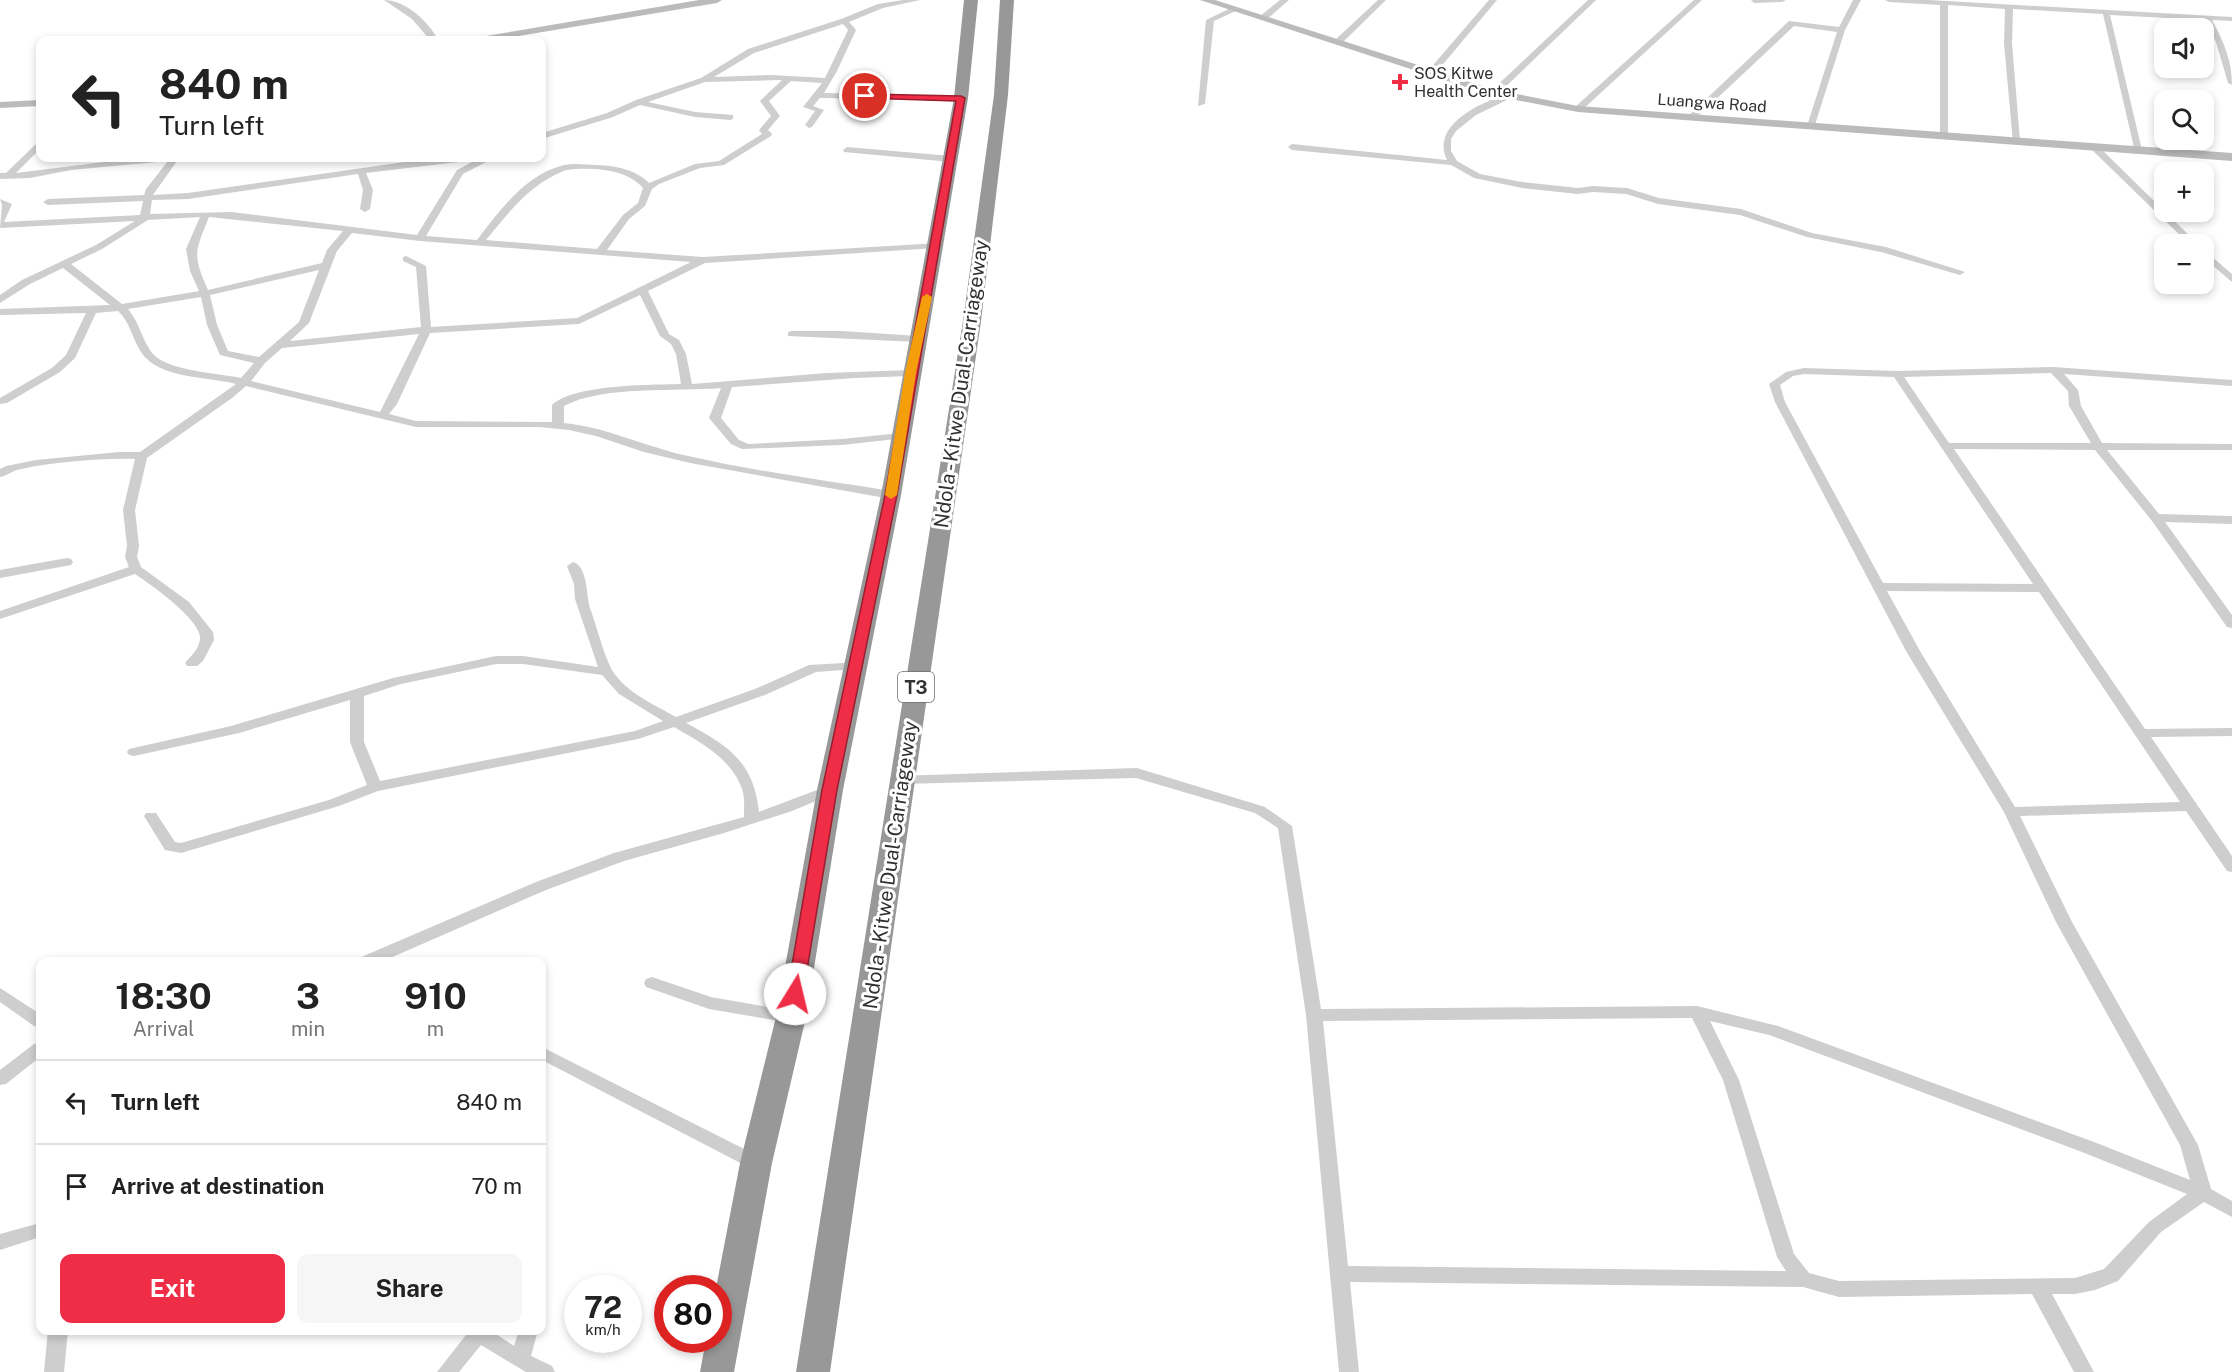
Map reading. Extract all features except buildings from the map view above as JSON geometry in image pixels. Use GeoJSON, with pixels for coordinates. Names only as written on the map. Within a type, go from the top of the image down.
{"type":"FeatureCollection","features":[{"type":"Feature","properties":{"kind":"highway"},"geometry":{"type":"LineString","coordinates":[[717,1372],[756,1163],[791,1017],[830,790],[891,495],[961,98],[971,0]]}},
{"type":"Feature","properties":{"kind":"highway","name":"Ndola - Kitwe Dual-Carriageway"},"geometry":{"type":"LineString","coordinates":[[813,1372],[972,321],[1001,95],[1007,0]]}},
{"type":"Feature","properties":{"kind":"street"},"geometry":{"type":"LineString","coordinates":[[388,0],[406,10],[429,30],[432,36]]}},
{"type":"Feature","properties":{"kind":"street"},"geometry":{"type":"LineString","coordinates":[[504,36],[717,0]]}},
{"type":"Feature","properties":{"kind":"street"},"geometry":{"type":"LineString","coordinates":[[546,135],[610,115],[639,102],[704,80],[752,51],[844,21],[881,6],[916,0]]}},
{"type":"Feature","properties":{"kind":"street","name":"Luangwa Road"},"geometry":{"type":"LineString","coordinates":[[1205,0],[1494,93],[1578,109],[2232,157]]}},
{"type":"Feature","properties":{"kind":"street"},"geometry":{"type":"LineString","coordinates":[[1263,18],[1285,0]]}},
{"type":"Feature","properties":{"kind":"street"},"geometry":{"type":"LineString","coordinates":[[1338,42],[1382,0]]}},
{"type":"Feature","properties":{"kind":"street"},"geometry":{"type":"LineString","coordinates":[[1431,73],[1493,0]]}},
{"type":"Feature","properties":{"kind":"street"},"geometry":{"type":"LineString","coordinates":[[1494,93],[1592,0]]}},
{"type":"Feature","properties":{"kind":"street"},"geometry":{"type":"LineString","coordinates":[[1578,109],[1698,0]]}},
{"type":"Feature","properties":{"kind":"street"},"geometry":{"type":"LineString","coordinates":[[1754,1],[1782,0]]}},
{"type":"Feature","properties":{"kind":"street"},"geometry":{"type":"LineString","coordinates":[[1811,126],[1840,30],[1857,0]]}},
{"type":"Feature","properties":{"kind":"street"},"geometry":{"type":"LineString","coordinates":[[1889,0],[2232,19]]}},
{"type":"Feature","properties":{"kind":"street"},"geometry":{"type":"LineString","coordinates":[[1944,4],[1944,135]]}},
{"type":"Feature","properties":{"kind":"street"},"geometry":{"type":"LineString","coordinates":[[2009,7],[2008,43],[2016,141]]}},
{"type":"Feature","properties":{"kind":"street"},"geometry":{"type":"LineString","coordinates":[[1201,104],[1210,20],[1236,9]]}},
{"type":"Feature","properties":{"kind":"street"},"geometry":{"type":"LineString","coordinates":[[2106,12],[2138,150]]}},
{"type":"Feature","properties":{"kind":"street"},"geometry":{"type":"LineString","coordinates":[[2207,17],[2220,42],[2232,83]]}},
{"type":"Feature","properties":{"kind":"street"},"geometry":{"type":"LineString","coordinates":[[809,124],[820,110],[807,107],[819,95],[837,65],[852,30],[844,21]]}},
{"type":"Feature","properties":{"kind":"street"},"geometry":{"type":"LineString","coordinates":[[1692,118],[1792,23],[1840,30]]}},
{"type":"Feature","properties":{"kind":"street"},"geometry":{"type":"LineString","coordinates":[[704,80],[771,77],[827,81]]}},
{"type":"Feature","properties":{"kind":"street"},"geometry":{"type":"LineString","coordinates":[[600,252],[626,217],[642,204],[648,188],[656,182],[687,170],[721,164],[768,134],[763,130],[776,116],[764,100],[788,79]]}},
{"type":"Feature","properties":{"kind":"street"},"geometry":{"type":"LineString","coordinates":[[819,95],[961,98]]}},
{"type":"Feature","properties":{"kind":"street"},"geometry":{"type":"LineString","coordinates":[[1453,163],[1448,156],[1446,146],[1447,137],[1453,127],[1479,110],[1508,96]]}},
{"type":"Feature","properties":{"kind":"street"},"geometry":{"type":"LineString","coordinates":[[639,102],[676,112],[710,117],[730,117]]}},
{"type":"Feature","properties":{"kind":"street"},"geometry":{"type":"LineString","coordinates":[[0,105],[36,103]]}},
{"type":"Feature","properties":{"kind":"street"},"geometry":{"type":"LineString","coordinates":[[2092,146],[2184,234]]}},
{"type":"Feature","properties":{"kind":"street"},"geometry":{"type":"LineString","coordinates":[[1292,147],[1453,163],[1477,176],[1522,185],[1578,191],[1593,189],[1627,192],[1658,201],[1741,212],[1810,235],[1883,249],[1960,272]]}},
{"type":"Feature","properties":{"kind":"street"},"geometry":{"type":"LineString","coordinates":[[4,176],[36,148]]}},
{"type":"Feature","properties":{"kind":"street"},"geometry":{"type":"LineString","coordinates":[[847,150],[951,159]]}},
{"type":"Feature","properties":{"kind":"street"},"geometry":{"type":"LineString","coordinates":[[4,176],[117,162]]}},
{"type":"Feature","properties":{"kind":"street"},"geometry":{"type":"LineString","coordinates":[[0,300],[26,282],[99,247],[144,219],[149,192],[172,162]]}},
{"type":"Feature","properties":{"kind":"street"},"geometry":{"type":"LineString","coordinates":[[48,202],[188,196],[428,162]]}},
{"type":"Feature","properties":{"kind":"street"},"geometry":{"type":"LineString","coordinates":[[420,238],[460,172],[479,162]]}},
{"type":"Feature","properties":{"kind":"street"},"geometry":{"type":"LineString","coordinates":[[479,243],[532,184],[562,168],[619,168],[645,183],[648,188]]}},
{"type":"Feature","properties":{"kind":"street"},"geometry":{"type":"LineString","coordinates":[[361,171],[368,190],[365,209]]}},
{"type":"Feature","properties":{"kind":"street"},"geometry":{"type":"LineString","coordinates":[[0,202],[7,204],[0,223],[144,219],[206,214],[420,238],[703,260],[936,245]]}},
{"type":"Feature","properties":{"kind":"street"},"geometry":{"type":"LineString","coordinates":[[206,214],[191,249],[195,271],[205,292],[212,325],[224,353],[261,361]]}},
{"type":"Feature","properties":{"kind":"street"},"geometry":{"type":"LineString","coordinates":[[0,474],[10,468],[36,463],[119,455],[142,456],[244,382],[261,361],[308,318],[332,250],[348,231]]}},
{"type":"Feature","properties":{"kind":"street"},"geometry":{"type":"LineString","coordinates":[[382,417],[391,404],[426,330],[421,266],[406,259]]}},
{"type":"Feature","properties":{"kind":"street"},"geometry":{"type":"LineString","coordinates":[[279,345],[426,330],[579,321],[703,260]]}},
{"type":"Feature","properties":{"kind":"street"},"geometry":{"type":"LineString","coordinates":[[2214,263],[2232,279]]}},
{"type":"Feature","properties":{"kind":"street"},"geometry":{"type":"LineString","coordinates":[[64,264],[105,298],[122,307],[131,320],[144,350],[154,363],[170,369],[244,382],[382,417],[434,425],[539,424],[599,433],[648,450],[690,460],[891,495]]}},
{"type":"Feature","properties":{"kind":"street"},"geometry":{"type":"LineString","coordinates":[[0,312],[122,307],[205,292],[327,265]]}},
{"type":"Feature","properties":{"kind":"street"},"geometry":{"type":"LineString","coordinates":[[643,290],[665,336],[675,342],[681,354],[687,387]]}},
{"type":"Feature","properties":{"kind":"street"},"geometry":{"type":"LineString","coordinates":[[3,401],[56,369],[71,356],[93,309]]}},
{"type":"Feature","properties":{"kind":"street"},"geometry":{"type":"LineString","coordinates":[[792,334],[842,334],[918,339]]}},
{"type":"Feature","properties":{"kind":"street"},"geometry":{"type":"LineString","coordinates":[[2054,370],[2073,390],[2075,406],[2099,447],[2156,518],[2232,624]]}},
{"type":"Feature","properties":{"kind":"street"},"geometry":{"type":"LineString","coordinates":[[2202,1193],[2189,1145],[2064,922],[2011,812],[1912,651],[1780,402],[1774,384],[1790,374],[1804,371],[1897,374],[2054,370],[2232,383]]}},
{"type":"Feature","properties":{"kind":"street"},"geometry":{"type":"LineString","coordinates":[[558,426],[558,405],[569,400],[626,390],[852,374],[911,373]]}},
{"type":"Feature","properties":{"kind":"street"},"geometry":{"type":"LineString","coordinates":[[1897,374],[2232,867]]}},
{"type":"Feature","properties":{"kind":"street"},"geometry":{"type":"LineString","coordinates":[[728,384],[715,418],[735,442],[746,447],[842,442],[901,436]]}},
{"type":"Feature","properties":{"kind":"street"},"geometry":{"type":"LineString","coordinates":[[1946,446],[2232,447]]}},
{"type":"Feature","properties":{"kind":"street"},"geometry":{"type":"LineString","coordinates":[[142,456],[129,510],[131,557],[136,569],[184,605],[207,632],[207,640],[198,658],[192,663]]}},
{"type":"Feature","properties":{"kind":"street"},"geometry":{"type":"LineString","coordinates":[[2156,518],[2232,520]]}},
{"type":"Feature","properties":{"kind":"street"},"geometry":{"type":"LineString","coordinates":[[0,574],[67,562]]}},
{"type":"Feature","properties":{"kind":"street"},"geometry":{"type":"LineString","coordinates":[[573,566],[580,584],[581,599],[606,672],[618,689],[721,750],[738,769],[751,798],[752,819]]}},
{"type":"Feature","properties":{"kind":"street"},"geometry":{"type":"LineString","coordinates":[[0,615],[136,569]]}},
{"type":"Feature","properties":{"kind":"street"},"geometry":{"type":"LineString","coordinates":[[1878,586],[2043,588]]}},
{"type":"Feature","properties":{"kind":"street"},"geometry":{"type":"LineString","coordinates":[[134,752],[217,735],[398,681],[496,660],[523,660],[606,672]]}},
{"type":"Feature","properties":{"kind":"street"},"geometry":{"type":"LineString","coordinates":[[151,816],[170,846],[181,848],[322,807],[375,787],[628,737],[760,692],[814,668],[855,665]]}},
{"type":"Feature","properties":{"kind":"street"},"geometry":{"type":"LineString","coordinates":[[357,695],[357,742],[375,787]]}},
{"type":"Feature","properties":{"kind":"street"},"geometry":{"type":"LineString","coordinates":[[2141,733],[2232,732]]}},
{"type":"Feature","properties":{"kind":"street"},"geometry":{"type":"LineString","coordinates":[[902,780],[1137,773],[1260,810],[1285,826],[1314,1015],[1349,1372]]}},
{"type":"Feature","properties":{"kind":"street"},"geometry":{"type":"LineString","coordinates":[[377,957],[541,886],[631,852],[752,819],[830,790]]}},
{"type":"Feature","properties":{"kind":"street"},"geometry":{"type":"LineString","coordinates":[[2011,812],[2190,806]]}},
{"type":"Feature","properties":{"kind":"street"},"geometry":{"type":"LineString","coordinates":[[652,983],[709,1003],[791,1017]]}},
{"type":"Feature","properties":{"kind":"street"},"geometry":{"type":"LineString","coordinates":[[0,994],[36,1019]]}},
{"type":"Feature","properties":{"kind":"street"},"geometry":{"type":"LineString","coordinates":[[1314,1015],[1697,1012],[1772,1030],[2088,1147],[2202,1193],[2232,1210]]}},
{"type":"Feature","properties":{"kind":"street"},"geometry":{"type":"LineString","coordinates":[[1697,1012],[1731,1080],[1786,1257],[1803,1279]]}},
{"type":"Feature","properties":{"kind":"street"},"geometry":{"type":"LineString","coordinates":[[0,1079],[36,1051]]}},
{"type":"Feature","properties":{"kind":"street"},"geometry":{"type":"LineString","coordinates":[[546,1055],[756,1163]]}},
{"type":"Feature","properties":{"kind":"street"},"geometry":{"type":"LineString","coordinates":[[1339,1274],[1803,1279],[1839,1289],[2075,1286],[2095,1282],[2111,1275],[2155,1227],[2202,1193]]}},
{"type":"Feature","properties":{"kind":"street"},"geometry":{"type":"LineString","coordinates":[[0,1242],[36,1231]]}},
{"type":"Feature","properties":{"kind":"street"},"geometry":{"type":"LineString","coordinates":[[2038,1287],[2084,1372]]}},
{"type":"Feature","properties":{"kind":"street"},"geometry":{"type":"LineString","coordinates":[[54,1372],[58,1335]]}},
{"type":"Feature","properties":{"kind":"street"},"geometry":{"type":"LineString","coordinates":[[447,1372],[474,1335]]}},
{"type":"Feature","properties":{"kind":"street"},"geometry":{"type":"LineString","coordinates":[[481,1335],[520,1360],[545,1372]]}},
{"type":"Feature","properties":{"kind":"street"},"geometry":{"type":"LineString","coordinates":[[520,1360],[528,1335]]}},
{"type":"Feature","properties":{"kind":"slow traffic"},"geometry":{"type":"LineString","coordinates":[[891,495],[911,373],[927,297]]}},
{"type":"Feature","properties":{"kind":"place","name":"SOS Kitwe Health Center"},"geometry":{"type":"Point","coordinates":[1400,82]}},
{"type":"Feature","properties":{"kind":"route"},"geometry":{"type":"LineString","coordinates":[[795,994],[830,790],[891,495],[961,98],[865,96]]}}]}
